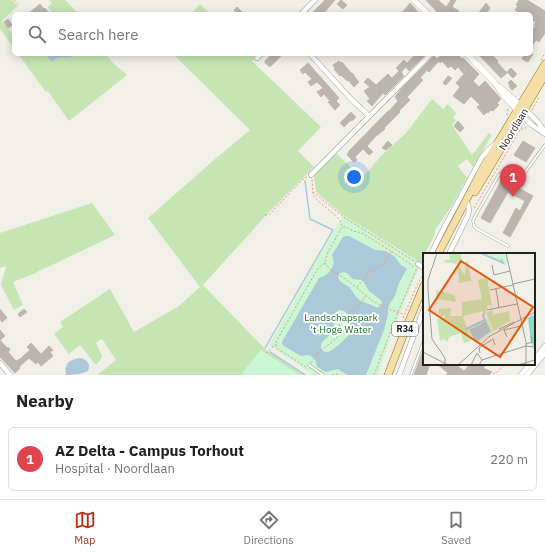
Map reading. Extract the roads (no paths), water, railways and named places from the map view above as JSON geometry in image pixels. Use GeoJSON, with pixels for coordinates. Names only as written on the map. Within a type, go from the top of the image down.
{"type":"FeatureCollection","features":[{"type":"Feature","properties":{"kind":"main road","name":"Noordlaan"},"geometry":{"type":"LineString","coordinates":[[443,253],[545,64]]}},
{"type":"Feature","properties":{"kind":"main road","name":"Noordlaan"},"geometry":{"type":"LineString","coordinates":[[439,253],[480,173],[500,140],[545,75]]}},
{"type":"Feature","properties":{"kind":"main road","name":"R34"},"geometry":{"type":"LineString","coordinates":[[388,375],[423,287]]}},
{"type":"Feature","properties":{"kind":"main road","name":"R34"},"geometry":{"type":"LineString","coordinates":[[392,375],[423,295]]}},
{"type":"Feature","properties":{"kind":"street"},"geometry":{"type":"LineString","coordinates":[[303,12],[314,0]]}},
{"type":"Feature","properties":{"kind":"street"},"geometry":{"type":"LineString","coordinates":[[414,0],[426,12]]}},
{"type":"Feature","properties":{"kind":"street"},"geometry":{"type":"LineString","coordinates":[[312,56],[350,98],[369,116]]}},
{"type":"Feature","properties":{"kind":"street"},"geometry":{"type":"LineString","coordinates":[[311,175],[429,56]]}},
{"type":"Feature","properties":{"kind":"street"},"geometry":{"type":"LineString","coordinates":[[469,56],[495,83],[504,96],[538,122],[545,133]]}},
{"type":"Feature","properties":{"kind":"street"},"geometry":{"type":"LineString","coordinates":[[521,110],[532,125],[545,133]]}},
{"type":"Feature","properties":{"kind":"street","name":"Noordlaan"},"geometry":{"type":"LineString","coordinates":[[432,253],[482,157],[500,140]]}},
{"type":"Feature","properties":{"kind":"street"},"geometry":{"type":"LineString","coordinates":[[449,253],[468,215],[468,204]]}},
{"type":"Feature","properties":{"kind":"street"},"geometry":{"type":"LineString","coordinates":[[417,266],[423,268]]}},
{"type":"Feature","properties":{"kind":"street"},"geometry":{"type":"LineString","coordinates":[[399,375],[423,311]]}},
{"type":"Feature","properties":{"kind":"street"},"geometry":{"type":"LineString","coordinates":[[535,359],[545,346]]}},
{"type":"Feature","properties":{"kind":"street"},"geometry":{"type":"LineString","coordinates":[[535,365],[545,353]]}},
{"type":"Feature","properties":{"kind":"street"},"geometry":{"type":"LineString","coordinates":[[0,363],[10,375]]}},
{"type":"Feature","properties":{"kind":"street"},"geometry":{"type":"LineString","coordinates":[[521,375],[529,365]]}},
{"type":"Feature","properties":{"kind":"street"},"geometry":{"type":"LineString","coordinates":[[526,375],[535,365]]}},
{"type":"Feature","properties":{"kind":"lane"},"geometry":{"type":"LineString","coordinates":[[508,246],[477,229],[474,226],[473,220],[498,176],[500,174],[523,173],[545,145]]}},
{"type":"Feature","properties":{"kind":"lane"},"geometry":{"type":"LineString","coordinates":[[411,375],[423,343]]}},
{"type":"Feature","properties":{"kind":"lane"},"geometry":{"type":"LineString","coordinates":[[308,367],[323,375]]}},
{"type":"Feature","properties":{"kind":"water"},"geometry":{"type":"Polygon","coordinates":[[[47,56],[73,56],[61,57],[52,62],[47,56]]]}},
{"type":"Feature","properties":{"kind":"water","name":"Landschapspark 't Hoge Water"},"geometry":{"type":"Polygon","coordinates":[[[349,236],[375,250],[385,251],[394,256],[401,265],[407,269],[388,308],[388,315],[384,330],[366,375],[347,375],[338,369],[326,372],[317,367],[315,359],[309,355],[301,356],[282,344],[319,278],[326,275],[331,270],[333,266],[332,255],[343,237],[349,236]],[[340,273],[338,277],[339,280],[349,287],[358,299],[362,302],[379,307],[382,303],[381,300],[369,291],[363,281],[353,279],[347,273],[340,273]],[[339,310],[334,317],[332,332],[321,344],[321,348],[325,352],[333,349],[350,333],[348,314],[339,310]]]}},
{"type":"Feature","properties":{"kind":"water"},"geometry":{"type":"Polygon","coordinates":[[[80,358],[85,359],[88,362],[88,371],[66,375],[68,363],[80,358]]]}},
{"type":"Feature","properties":{"kind":"waterway"},"geometry":{"type":"LineString","coordinates":[[265,348],[333,230],[310,219],[305,181]]}},
{"type":"Feature","properties":{"kind":"waterway"},"geometry":{"type":"LineString","coordinates":[[270,352],[305,375]]}},
{"type":"Feature","properties":{"kind":"place","name":"AZ Delta - Campus Torhout"},"geometry":{"type":"Point","coordinates":[513,197]}}]}
